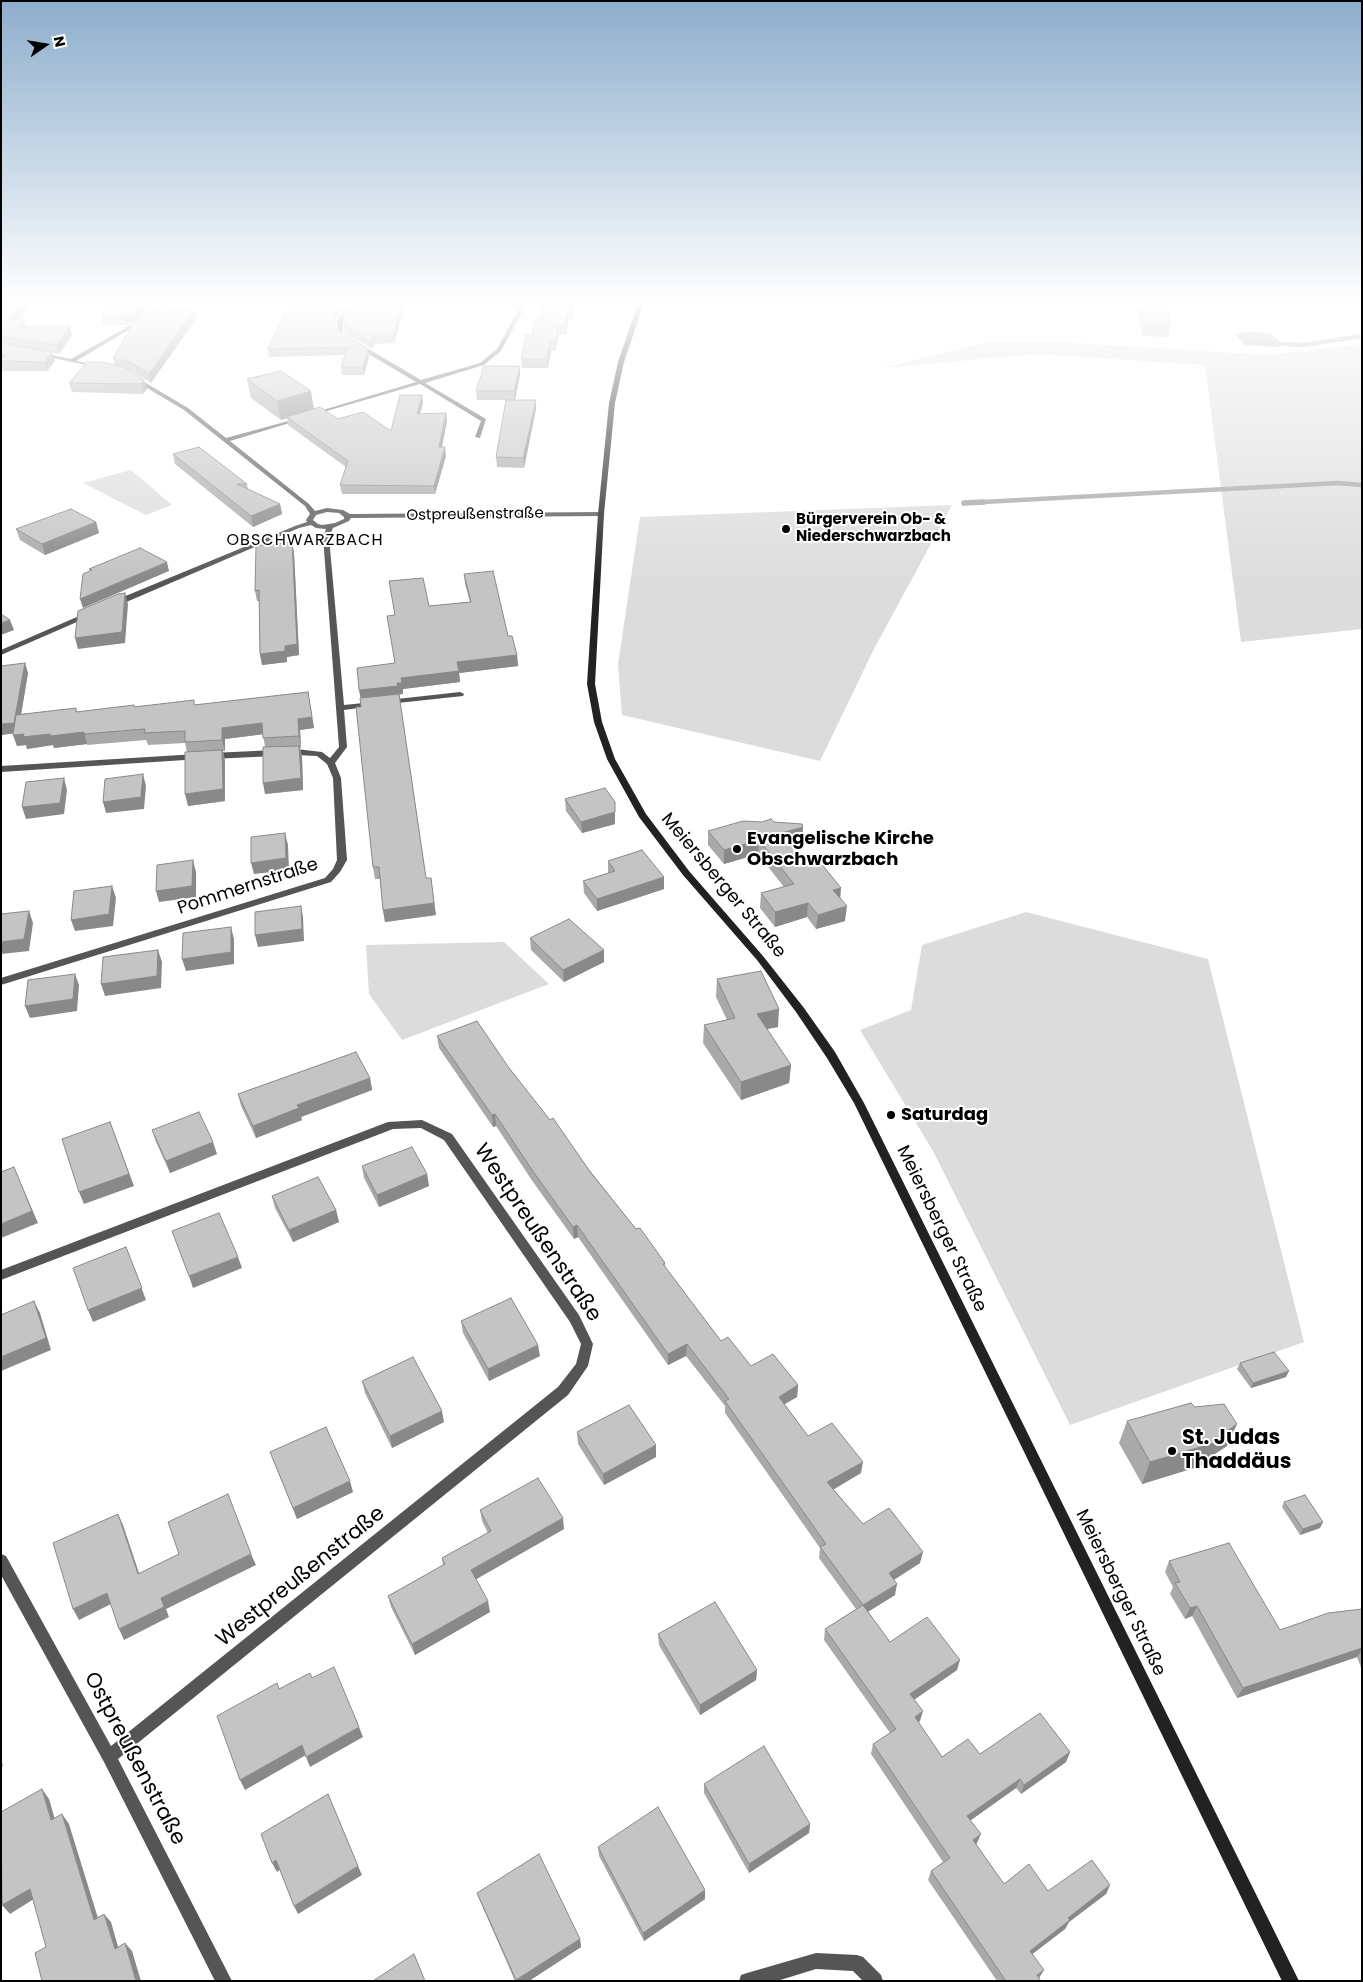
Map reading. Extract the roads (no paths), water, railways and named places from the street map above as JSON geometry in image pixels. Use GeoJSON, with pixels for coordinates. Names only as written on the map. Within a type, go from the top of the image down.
{"type":"FeatureCollection","features":[{"type":"Feature","properties":{"kind":"main road","name":"Meiersberger Straße"},"geometry":{"type":"LineString","coordinates":[[614,395],[601,514],[591,684],[598,722],[611,759],[647,822],[686,873],[760,958],[800,1010],[831,1054],[859,1103],[1291,1981]]}},
{"type":"Feature","properties":{"kind":"street"},"geometry":{"type":"LineString","coordinates":[[164,395],[186,409],[307,505],[314,514],[309,520],[312,523]]}},
{"type":"Feature","properties":{"kind":"street"},"geometry":{"type":"LineString","coordinates":[[225,440],[380,395]]}},
{"type":"Feature","properties":{"kind":"street"},"geometry":{"type":"LineString","coordinates":[[444,395],[484,420],[478,438]]}},
{"type":"Feature","properties":{"kind":"street","name":"Ostpreußenstraße"},"geometry":{"type":"LineString","coordinates":[[314,514],[334,510],[341,511],[348,516],[601,514]]}},
{"type":"Feature","properties":{"kind":"street"},"geometry":{"type":"LineString","coordinates":[[102,609],[288,531],[312,523],[330,527],[343,523],[348,516]]}},
{"type":"Feature","properties":{"kind":"street"},"geometry":{"type":"LineString","coordinates":[[1,769],[296,752],[319,754],[331,763],[343,747],[326,536],[330,527]]}},
{"type":"Feature","properties":{"kind":"street"},"geometry":{"type":"LineString","coordinates":[[1,653],[93,613]]}},
{"type":"Feature","properties":{"kind":"street"},"geometry":{"type":"LineString","coordinates":[[340,708],[460,694]]}},
{"type":"Feature","properties":{"kind":"street","name":"Pommernstraße"},"geometry":{"type":"LineString","coordinates":[[1,982],[328,880],[337,870],[342,860],[337,778],[331,763]]}},
{"type":"Feature","properties":{"kind":"street","name":"Westpreußenstraße"},"geometry":{"type":"LineString","coordinates":[[1,1275],[392,1125],[422,1124],[448,1137],[575,1319],[587,1344],[582,1366],[563,1391],[109,1757]]}},
{"type":"Feature","properties":{"kind":"street","name":"Ostpreußenstraße"},"geometry":{"type":"LineString","coordinates":[[1,1560],[109,1757],[224,1981]]}},
{"type":"Feature","properties":{"kind":"street"},"geometry":{"type":"LineString","coordinates":[[747,1981],[816,1961],[858,1963],[875,1981]]}},
{"type":"Feature","properties":{"kind":"waterway"},"geometry":{"type":"LineString","coordinates":[[984,502],[964,503],[1338,483],[1362,485]]}},
{"type":"Feature","properties":{"kind":"place","name":"Bürgerverein Ob- & Niederschwarzbach"},"geometry":{"type":"Point","coordinates":[786,529]}},
{"type":"Feature","properties":{"kind":"place","name":"Evangelische Kirche Obschwarzbach"},"geometry":{"type":"Point","coordinates":[737,849]}},
{"type":"Feature","properties":{"kind":"place","name":"Saturdag"},"geometry":{"type":"Point","coordinates":[891,1115]}},
{"type":"Feature","properties":{"kind":"place","name":"St. Judas Thaddäus"},"geometry":{"type":"Point","coordinates":[1172,1451]}},
{"type":"Feature","properties":{"kind":"district","name":"OBSCHWARZBACH"},"geometry":{"type":"Point","coordinates":[305,541]}}]}
